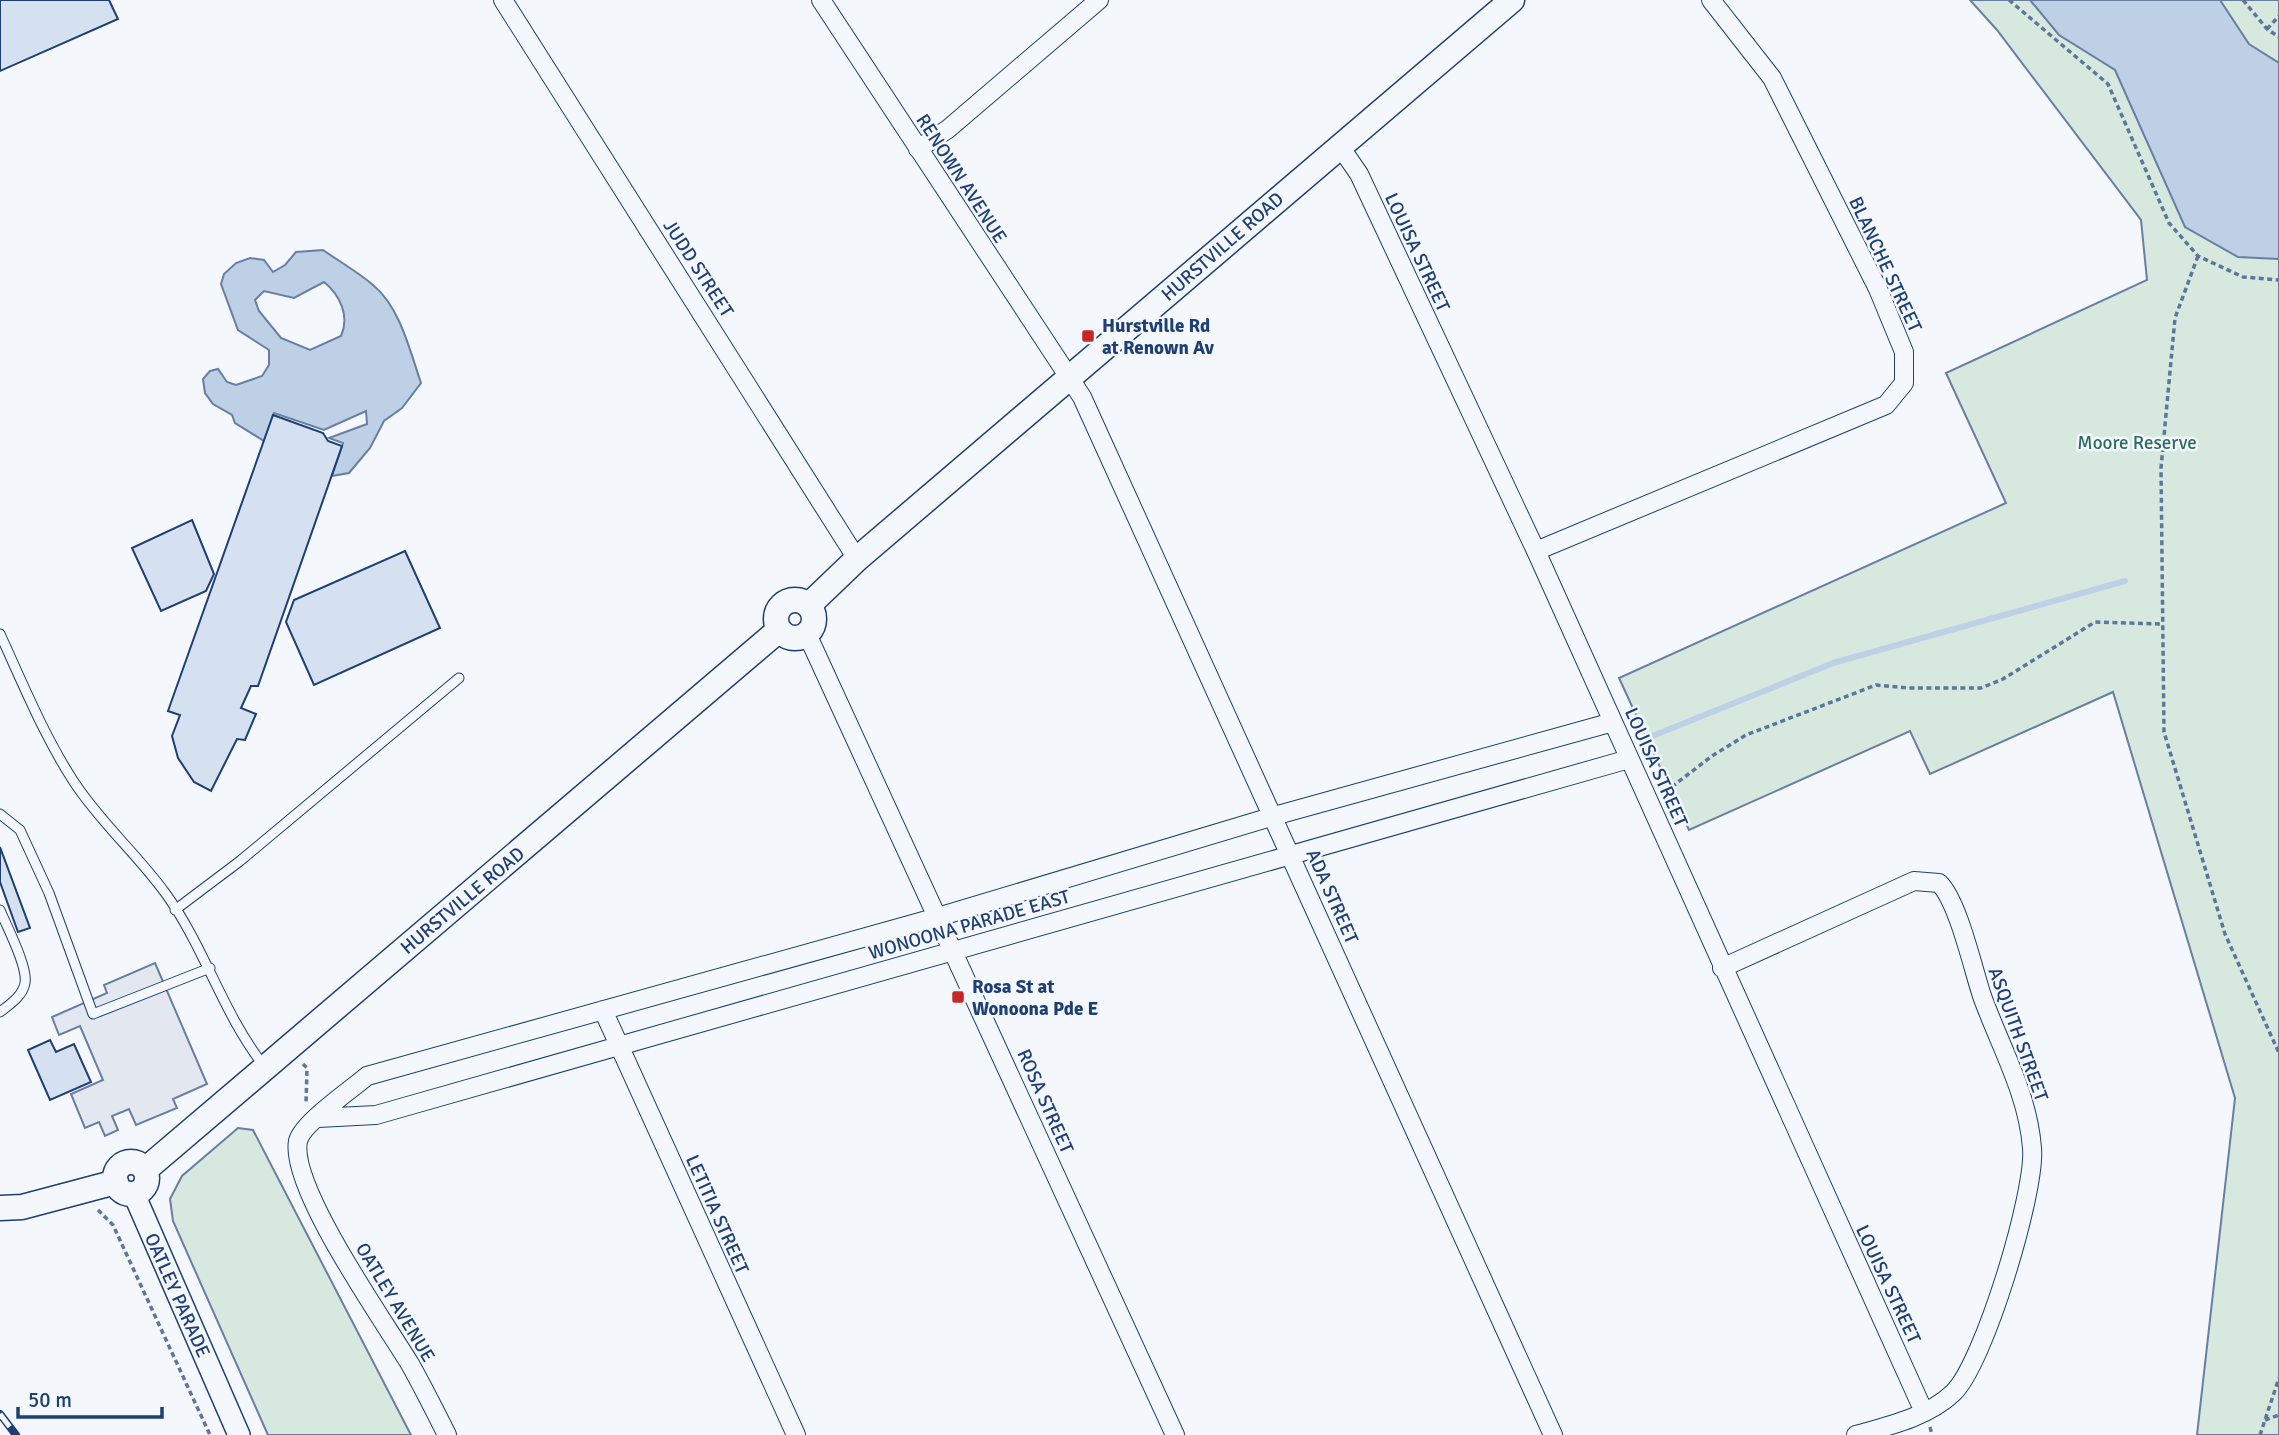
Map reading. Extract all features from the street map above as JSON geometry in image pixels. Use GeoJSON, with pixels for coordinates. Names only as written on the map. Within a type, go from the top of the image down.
{"type":"FeatureCollection","features":[{"type":"Feature","properties":{"kind":"main road","name":"HURSTVILLE ROAD"},"geometry":{"type":"LineString","coordinates":[[809,606],[857,559],[1512,0]]}},
{"type":"Feature","properties":{"kind":"main road"},"geometry":{"type":"LineString","coordinates":[[797,600],[809,606],[814,617],[807,634],[795,638],[779,630],[775,618],[780,606],[797,600]]}},
{"type":"Feature","properties":{"kind":"main road","name":"HURSTVILLE ROAD"},"geometry":{"type":"LineString","coordinates":[[125,1188],[117,1172],[123,1165],[132,1162],[145,1170],[779,630]]}},
{"type":"Feature","properties":{"kind":"main road"},"geometry":{"type":"LineString","coordinates":[[0,1208],[22,1207],[125,1188]]}},
{"type":"Feature","properties":{"kind":"street","name":"JUDD STREET"},"geometry":{"type":"LineString","coordinates":[[503,0],[857,559]]}},
{"type":"Feature","properties":{"kind":"street","name":"RENOWN AVENUE"},"geometry":{"type":"LineString","coordinates":[[821,0],[1068,378]]}},
{"type":"Feature","properties":{"kind":"street"},"geometry":{"type":"LineString","coordinates":[[918,149],[948,129],[1099,0]]}},
{"type":"Feature","properties":{"kind":"street","name":"BLANCHE STREET"},"geometry":{"type":"LineString","coordinates":[[1536,551],[1886,405],[1903,383],[1904,352],[1878,289],[1826,184],[1772,78],[1711,0]]}},
{"type":"Feature","properties":{"kind":"street","name":"LOUISA STREET"},"geometry":{"type":"LineString","coordinates":[[1339,145],[1359,174],[1536,551],[1924,1412]]}},
{"type":"Feature","properties":{"kind":"street","name":"ADA STREET"},"geometry":{"type":"LineString","coordinates":[[1068,378],[1083,397],[1553,1435]]}},
{"type":"Feature","properties":{"kind":"street","name":"ROSA STREET"},"geometry":{"type":"LineString","coordinates":[[807,634],[1175,1435]]}},
{"type":"Feature","properties":{"kind":"street","name":"WONOONA PARADE EAST"},"geometry":{"type":"LineString","coordinates":[[312,1122],[367,1076],[938,917],[1274,816],[1613,722]]}},
{"type":"Feature","properties":{"kind":"street","name":"WONOONA PARADE EAST"},"geometry":{"type":"LineString","coordinates":[[312,1122],[376,1115],[620,1048],[954,949],[1629,759]]}},
{"type":"Feature","properties":{"kind":"street","name":"ASQUITH STREET"},"geometry":{"type":"LineString","coordinates":[[1722,968],[1914,881],[1939,883],[1951,900],[1983,999],[2019,1090],[2028,1125],[2032,1162],[2028,1199],[1994,1311],[1959,1386],[1924,1412]]}},
{"type":"Feature","properties":{"kind":"street","name":"LETITIA STREET"},"geometry":{"type":"LineString","coordinates":[[603,1010],[796,1435]]}},
{"type":"Feature","properties":{"kind":"street","name":"OATLEY AVENUE"},"geometry":{"type":"LineString","coordinates":[[312,1122],[298,1140],[298,1155],[310,1190],[337,1247],[410,1364],[447,1435]]}},
{"type":"Feature","properties":{"kind":"street","name":"OATLEY PARADE"},"geometry":{"type":"LineString","coordinates":[[125,1188],[239,1435]]}},
{"type":"Feature","properties":{"kind":"street"},"geometry":{"type":"LineString","coordinates":[[1856,1435],[1924,1412]]}},
{"type":"Feature","properties":{"kind":"lane"},"geometry":{"type":"LineString","coordinates":[[0,634],[39,720],[75,783],[175,910],[210,968],[241,1034],[265,1068]]}},
{"type":"Feature","properties":{"kind":"lane"},"geometry":{"type":"LineString","coordinates":[[175,910],[240,861],[459,678]]}},
{"type":"Feature","properties":{"kind":"lane"},"geometry":{"type":"LineString","coordinates":[[0,814],[20,830],[49,893],[93,1014],[210,968]]}},
{"type":"Feature","properties":{"kind":"lane"},"geometry":{"type":"LineString","coordinates":[[0,910],[24,973],[25,985],[16,1000],[0,1013]]}},
{"type":"Feature","properties":{"kind":"path"},"geometry":{"type":"LineString","coordinates":[[2009,0],[2108,84],[2169,223],[2198,256],[2243,277],[2279,280]]}},
{"type":"Feature","properties":{"kind":"path"},"geometry":{"type":"LineString","coordinates":[[2243,0],[2267,29],[2279,37]]}},
{"type":"Feature","properties":{"kind":"path"},"geometry":{"type":"LineString","coordinates":[[2267,29],[2279,16]]}},
{"type":"Feature","properties":{"kind":"path"},"geometry":{"type":"LineString","coordinates":[[2198,256],[2175,318],[2161,468],[2164,732],[2225,934],[2279,1053]]}},
{"type":"Feature","properties":{"kind":"path"},"geometry":{"type":"LineString","coordinates":[[1651,803],[1712,756],[1746,735],[1863,689],[1876,685],[1980,688],[2003,679],[2095,622],[2163,624]]}},
{"type":"Feature","properties":{"kind":"path"},"geometry":{"type":"LineString","coordinates":[[290,1047],[307,1068],[312,1122]]}},
{"type":"Feature","properties":{"kind":"path"},"geometry":{"type":"LineString","coordinates":[[88,1212],[100,1210],[113,1225],[210,1435]]}},
{"type":"Feature","properties":{"kind":"path"},"geometry":{"type":"LineString","coordinates":[[2260,1435],[2279,1378]]}},
{"type":"Feature","properties":{"kind":"path"},"geometry":{"type":"LineString","coordinates":[[2265,1420],[2279,1415]]}},
{"type":"Feature","properties":{"kind":"green space","name":"Moore Reserve"},"geometry":{"type":"Polygon","coordinates":[[[1970,0],[2279,0],[2279,1435],[2197,1435],[2235,1098],[2113,692],[1930,774],[1910,731],[1689,830],[1619,678],[2006,503],[1946,373],[2147,280],[2141,220],[1997,30],[1970,0]]]}},
{"type":"Feature","properties":{"kind":"green space"},"geometry":{"type":"Polygon","coordinates":[[[238,1128],[253,1130],[411,1435],[268,1435],[173,1221],[170,1199],[182,1176],[238,1128]]]}},
{"type":"Feature","properties":{"kind":"shaded area"},"geometry":{"type":"Polygon","coordinates":[[[155,963],[207,1084],[173,1099],[177,1108],[136,1125],[129,1109],[112,1116],[118,1130],[105,1136],[99,1122],[85,1128],[71,1094],[103,1080],[80,1026],[59,1035],[52,1017],[107,993],[104,985],[155,963]]]}},
{"type":"Feature","properties":{"kind":"water"},"geometry":{"type":"Polygon","coordinates":[[[2030,0],[2220,0],[2249,44],[2279,63],[2279,259],[2238,257],[2185,227],[2115,70],[2059,35],[2030,0]]]}},
{"type":"Feature","properties":{"kind":"water"},"geometry":{"type":"Polygon","coordinates":[[[323,250],[382,294],[403,330],[421,383],[402,408],[384,421],[370,448],[349,473],[332,476],[343,443],[329,438],[367,424],[366,411],[324,430],[274,413],[264,441],[235,423],[232,415],[213,404],[205,393],[203,379],[210,371],[218,369],[227,382],[236,385],[262,376],[269,365],[269,350],[238,330],[221,284],[224,274],[236,263],[250,258],[264,260],[273,272],[285,265],[296,252],[323,250]],[[324,282],[294,298],[264,291],[255,300],[259,311],[281,338],[310,350],[341,336],[344,328],[342,306],[324,282]]]}},
{"type":"Feature","properties":{"kind":"building"},"geometry":{"type":"Polygon","coordinates":[[[0,0],[109,0],[118,19],[0,71],[0,0]]]}},
{"type":"Feature","properties":{"kind":"building"},"geometry":{"type":"Polygon","coordinates":[[[273,415],[323,433],[328,441],[342,446],[258,686],[251,686],[241,708],[256,714],[245,740],[237,739],[211,791],[194,782],[178,758],[172,736],[180,715],[168,711],[273,415]]]}},
{"type":"Feature","properties":{"kind":"building"},"geometry":{"type":"Polygon","coordinates":[[[192,520],[214,574],[206,591],[161,611],[132,548],[192,520]]]}},
{"type":"Feature","properties":{"kind":"building"},"geometry":{"type":"Polygon","coordinates":[[[405,551],[440,628],[314,685],[286,622],[294,600],[405,551]]]}},
{"type":"Feature","properties":{"kind":"building"},"geometry":{"type":"Polygon","coordinates":[[[0,847],[30,928],[18,932],[0,882],[0,847]]]}},
{"type":"Feature","properties":{"kind":"building"},"geometry":{"type":"Polygon","coordinates":[[[50,1040],[56,1052],[74,1044],[91,1082],[50,1100],[28,1050],[50,1040]]]}},
{"type":"Feature","properties":{"kind":"waterway"},"geometry":{"type":"LineString","coordinates":[[1650,737],[1833,663],[2125,581]]}},
{"type":"Feature","properties":{"kind":"railway"},"geometry":{"type":"LineString","coordinates":[[0,1414],[16,1435]]}},
{"type":"Feature","properties":{"kind":"place","name":"Hurstville Rd at Renown Av"},"geometry":{"type":"Point","coordinates":[1088,336]}},
{"type":"Feature","properties":{"kind":"place","name":"Rosa St at Wonoona Pde E"},"geometry":{"type":"Point","coordinates":[958,997]}}]}
